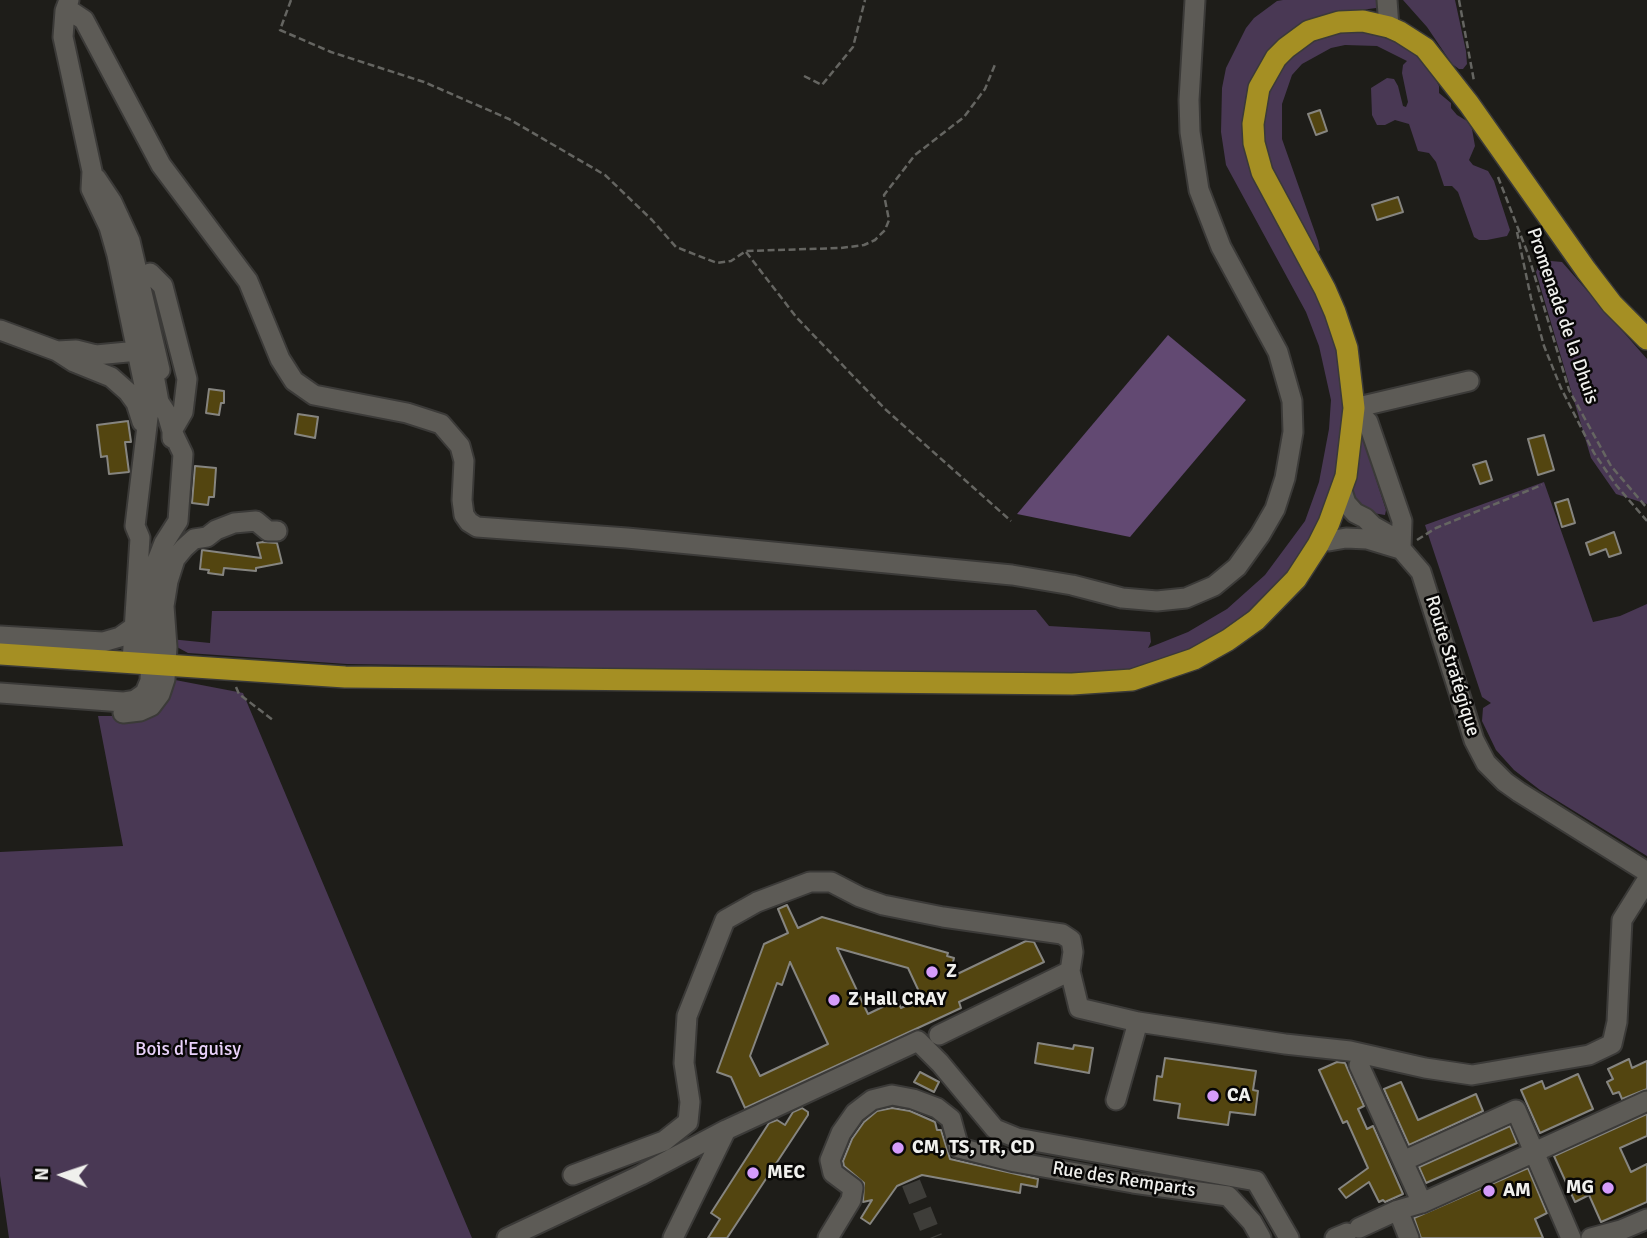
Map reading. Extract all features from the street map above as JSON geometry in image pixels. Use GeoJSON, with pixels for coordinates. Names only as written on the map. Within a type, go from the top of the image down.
{"type":"FeatureCollection","features":[{"type":"Feature","properties":{"kind":"main road"},"geometry":{"type":"LineString","coordinates":[[0,654],[345,677],[928,684],[1118,682],[1146,677],[1182,664],[1240,632],[1283,594],[1306,565],[1342,491],[1352,440],[1354,408],[1350,364],[1339,324],[1325,289],[1262,172],[1254,143],[1254,111],[1259,88],[1269,67],[1286,48],[1309,31],[1349,20],[1389,27],[1425,48],[1469,104],[1586,270],[1612,303],[1647,339]]}},
{"type":"Feature","properties":{"kind":"street"},"geometry":{"type":"LineString","coordinates":[[177,413],[168,402],[136,274],[91,189],[92,171],[65,51],[63,22],[68,4],[84,20],[161,165],[248,281],[280,359],[293,381],[314,395],[407,413],[441,425],[460,446],[464,461],[464,515],[477,527],[1012,575],[1072,585],[1122,598],[1157,601],[1186,598],[1213,586],[1237,567],[1260,535],[1275,509],[1285,478],[1293,432],[1292,401],[1278,352],[1221,247],[1199,190],[1190,132],[1189,100],[1195,0]]}},
{"type":"Feature","properties":{"kind":"street"},"geometry":{"type":"LineString","coordinates":[[1387,0],[1389,27]]}},
{"type":"Feature","properties":{"kind":"street"},"geometry":{"type":"LineString","coordinates":[[136,274],[138,351],[149,409],[147,435]]}},
{"type":"Feature","properties":{"kind":"street"},"geometry":{"type":"LineString","coordinates":[[0,693],[123,702],[135,700],[145,693],[150,681],[153,571],[164,543],[178,521],[183,454],[177,413],[187,379],[163,286],[136,274]]}},
{"type":"Feature","properties":{"kind":"street"},"geometry":{"type":"LineString","coordinates":[[0,330],[57,351],[74,362],[111,377],[136,403],[154,455],[148,523],[140,538],[134,627],[150,663],[165,679],[160,694],[151,706],[140,711],[125,713],[0,703]]}},
{"type":"Feature","properties":{"kind":"street"},"geometry":{"type":"LineString","coordinates":[[57,351],[76,350],[96,355],[138,351],[146,355],[154,375],[159,402],[177,413]]}},
{"type":"Feature","properties":{"kind":"street"},"geometry":{"type":"LineString","coordinates":[[1354,408],[1469,381]]}},
{"type":"Feature","properties":{"kind":"street"},"geometry":{"type":"LineString","coordinates":[[1354,408],[1368,422],[1402,521],[1401,549],[1367,540],[1346,538],[1329,541],[1325,530],[1339,522],[1362,528],[1373,526]]}},
{"type":"Feature","properties":{"kind":"street"},"geometry":{"type":"LineString","coordinates":[[147,435],[177,413]]}},
{"type":"Feature","properties":{"kind":"street","name":"Route Stratégique"},"geometry":{"type":"LineString","coordinates":[[1342,491],[1346,503],[1355,513],[1389,534],[1421,572],[1474,740],[1486,763],[1519,792],[1647,872]]}},
{"type":"Feature","properties":{"kind":"street"},"geometry":{"type":"LineString","coordinates":[[138,575],[150,556],[164,543],[187,534],[216,530],[234,523],[256,521],[268,531],[277,531]]}},
{"type":"Feature","properties":{"kind":"street"},"geometry":{"type":"LineString","coordinates":[[150,663],[175,559],[194,539],[207,537],[216,530]]}},
{"type":"Feature","properties":{"kind":"street"},"geometry":{"type":"LineString","coordinates":[[0,636],[103,642],[120,637],[134,627]]}},
{"type":"Feature","properties":{"kind":"street"},"geometry":{"type":"LineString","coordinates":[[573,1175],[664,1141],[688,1122],[690,1102],[684,1063],[687,1016],[725,920],[757,902],[810,882],[831,882],[883,905],[1062,934],[1071,940],[1070,971],[1079,1008],[1138,1022],[1350,1051],[1424,1068],[1472,1074],[1589,1055],[1612,1044],[1617,1022],[1622,920],[1647,880]]}},
{"type":"Feature","properties":{"kind":"street"},"geometry":{"type":"LineString","coordinates":[[939,1035],[1070,971]]}},
{"type":"Feature","properties":{"kind":"street"},"geometry":{"type":"LineString","coordinates":[[1116,1100],[1138,1022]]}},
{"type":"Feature","properties":{"kind":"street"},"geometry":{"type":"LineString","coordinates":[[507,1238],[641,1175],[726,1130],[918,1041],[995,1129],[1029,1140],[1256,1181],[1289,1238]]}},
{"type":"Feature","properties":{"kind":"street"},"geometry":{"type":"LineString","coordinates":[[1359,1065],[1422,1203]]}},
{"type":"Feature","properties":{"kind":"street","name":"Rue des Remparts"},"geometry":{"type":"LineString","coordinates":[[828,1238],[851,1200],[853,1188],[833,1173],[830,1160],[841,1133],[855,1113],[872,1100],[892,1095],[937,1108],[951,1119],[959,1148],[1067,1171],[1228,1196],[1252,1222],[1261,1238]]}},
{"type":"Feature","properties":{"kind":"street"},"geometry":{"type":"LineString","coordinates":[[1347,1233],[1398,1210],[1422,1203],[1647,1101]]}},
{"type":"Feature","properties":{"kind":"street"},"geometry":{"type":"LineString","coordinates":[[1403,1161],[1516,1110],[1571,1238]]}},
{"type":"Feature","properties":{"kind":"street"},"geometry":{"type":"LineString","coordinates":[[673,1238],[726,1130]]}},
{"type":"Feature","properties":{"kind":"street"},"geometry":{"type":"LineString","coordinates":[[1398,1210],[1409,1238]]}},
{"type":"Feature","properties":{"kind":"street"},"geometry":{"type":"LineString","coordinates":[[1591,1238],[1623,1234],[1647,1219]]}},
{"type":"Feature","properties":{"kind":"path"},"geometry":{"type":"LineString","coordinates":[[291,0],[280,30],[331,52],[424,82],[509,120],[605,175],[676,247],[717,263],[731,261],[746,251],[841,248],[864,245],[875,240],[885,230],[889,220],[884,195],[915,155],[964,117],[985,89],[996,62]]}},
{"type":"Feature","properties":{"kind":"path"},"geometry":{"type":"LineString","coordinates":[[804,76],[822,85],[853,47],[865,0]]}},
{"type":"Feature","properties":{"kind":"path"},"geometry":{"type":"LineString","coordinates":[[1459,0],[1475,88],[1469,104]]}},
{"type":"Feature","properties":{"kind":"path","name":"Promenade de la Dhuis"},"geometry":{"type":"LineString","coordinates":[[1647,508],[1611,466],[1569,390],[1528,254],[1516,225],[1544,346],[1561,388],[1594,453],[1616,485],[1647,521]]}},
{"type":"Feature","properties":{"kind":"path"},"geometry":{"type":"LineString","coordinates":[[746,251],[797,318],[885,409],[1011,521]]}},
{"type":"Feature","properties":{"kind":"path"},"geometry":{"type":"LineString","coordinates":[[1401,549],[1436,528],[1542,485]]}},
{"type":"Feature","properties":{"kind":"path"},"geometry":{"type":"LineString","coordinates":[[227,668],[239,694],[273,720]]}},
{"type":"Feature","properties":{"kind":"green space"},"geometry":{"type":"Polygon","coordinates":[[[1379,0],[1376,8],[1339,13],[1308,22],[1263,60],[1246,96],[1243,118],[1243,140],[1252,171],[1264,198],[1316,290],[1335,336],[1344,406],[1336,476],[1313,534],[1278,586],[1247,617],[1195,649],[1150,667],[1096,676],[772,675],[557,667],[347,664],[188,653],[175,646],[170,639],[210,643],[212,611],[1036,610],[1049,626],[1150,632],[1151,642],[1148,648],[1188,632],[1227,609],[1265,575],[1305,521],[1319,482],[1329,429],[1331,400],[1319,346],[1306,312],[1226,165],[1221,132],[1222,88],[1226,68],[1254,18],[1277,1],[1379,0]]]}},
{"type":"Feature","properties":{"kind":"green space"},"geometry":{"type":"Polygon","coordinates":[[[1403,0],[1455,0],[1466,51],[1467,64],[1463,69],[1452,64],[1427,27],[1403,0]]]}},
{"type":"Feature","properties":{"kind":"green space"},"geometry":{"type":"Polygon","coordinates":[[[1337,31],[1369,31],[1398,40],[1427,63],[1439,86],[1439,93],[1472,129],[1475,146],[1469,160],[1473,165],[1488,171],[1494,181],[1510,230],[1507,236],[1487,240],[1474,237],[1458,192],[1452,186],[1444,186],[1436,162],[1429,153],[1418,151],[1409,124],[1395,120],[1385,125],[1377,125],[1372,115],[1371,88],[1387,78],[1394,79],[1403,106],[1406,107],[1408,102],[1402,73],[1403,65],[1407,61],[1377,46],[1345,45],[1331,48],[1302,64],[1292,75],[1282,104],[1282,139],[1318,241],[1320,250],[1317,253],[1268,161],[1262,130],[1267,94],[1280,68],[1307,43],[1337,31]]]}},
{"type":"Feature","properties":{"kind":"green space"},"geometry":{"type":"Polygon","coordinates":[[[1540,262],[1562,262],[1647,359],[1647,504],[1616,494],[1591,458],[1536,272],[1540,262]]]}},
{"type":"Feature","properties":{"kind":"green space"},"geometry":{"type":"Polygon","coordinates":[[[1365,437],[1370,440],[1374,473],[1386,510],[1385,515],[1367,512],[1353,498],[1352,489],[1361,440],[1365,437]]]}},
{"type":"Feature","properties":{"kind":"green space"},"geometry":{"type":"Polygon","coordinates":[[[1544,482],[1593,622],[1620,616],[1647,604],[1647,856],[1540,790],[1514,770],[1496,750],[1482,721],[1483,708],[1491,703],[1482,697],[1425,525],[1544,482]]]}},
{"type":"Feature","properties":{"kind":"green space","name":"Bois d'Eguisy"},"geometry":{"type":"Polygon","coordinates":[[[170,679],[243,693],[472,1238],[9,1238],[0,1176],[0,852],[123,846],[98,716],[122,716],[170,679]]]}},
{"type":"Feature","properties":{"kind":"shaded area"},"geometry":{"type":"Polygon","coordinates":[[[1168,335],[1246,400],[1130,537],[1017,514],[1168,335]]]}},
{"type":"Feature","properties":{"kind":"building"},"geometry":{"type":"Polygon","coordinates":[[[1320,110],[1327,131],[1316,135],[1308,114],[1320,110]]]}},
{"type":"Feature","properties":{"kind":"building"},"geometry":{"type":"Polygon","coordinates":[[[1398,197],[1403,212],[1377,220],[1372,205],[1398,197]]]}},
{"type":"Feature","properties":{"kind":"building"},"geometry":{"type":"Polygon","coordinates":[[[209,389],[224,391],[224,403],[221,403],[219,415],[206,413],[209,389]]]}},
{"type":"Feature","properties":{"kind":"building"},"geometry":{"type":"Polygon","coordinates":[[[298,414],[318,417],[315,438],[295,434],[298,414]]]}},
{"type":"Feature","properties":{"kind":"building"},"geometry":{"type":"Polygon","coordinates":[[[128,421],[131,442],[125,442],[129,472],[109,474],[107,456],[101,457],[97,425],[128,421]]]}},
{"type":"Feature","properties":{"kind":"building"},"geometry":{"type":"Polygon","coordinates":[[[1544,435],[1554,470],[1538,475],[1528,439],[1544,435]]]}},
{"type":"Feature","properties":{"kind":"building"},"geometry":{"type":"Polygon","coordinates":[[[1486,461],[1492,480],[1480,484],[1473,465],[1486,461]]]}},
{"type":"Feature","properties":{"kind":"building"},"geometry":{"type":"Polygon","coordinates":[[[195,466],[216,468],[214,497],[209,497],[208,505],[192,503],[195,466]]]}},
{"type":"Feature","properties":{"kind":"building"},"geometry":{"type":"Polygon","coordinates":[[[1568,499],[1575,523],[1562,527],[1555,503],[1568,499]]]}},
{"type":"Feature","properties":{"kind":"building"},"geometry":{"type":"Polygon","coordinates":[[[1614,532],[1621,553],[1609,557],[1606,549],[1590,555],[1586,543],[1614,532]]]}},
{"type":"Feature","properties":{"kind":"building"},"geometry":{"type":"Polygon","coordinates":[[[257,543],[277,543],[282,563],[256,568],[256,571],[224,568],[223,575],[200,569],[202,550],[261,558],[257,543]]]}},
{"type":"Feature","properties":{"kind":"building"},"geometry":{"type":"Polygon","coordinates":[[[787,905],[798,928],[822,917],[948,953],[947,956],[954,958],[949,978],[1026,941],[1034,942],[1044,962],[959,1002],[961,1008],[745,1108],[731,1077],[717,1072],[764,944],[788,933],[778,909],[787,905]],[[837,948],[868,1014],[897,1000],[901,1008],[922,998],[908,968],[837,948]],[[790,962],[782,985],[777,983],[750,1056],[760,1076],[828,1044],[790,962]]]}},
{"type":"Feature","properties":{"kind":"building"},"geometry":{"type":"Polygon","coordinates":[[[1038,1043],[1073,1049],[1074,1045],[1093,1048],[1089,1073],[1035,1063],[1038,1043]]]}},
{"type":"Feature","properties":{"kind":"building","name":"CA"},"geometry":{"type":"Polygon","coordinates":[[[1165,1058],[1256,1071],[1253,1090],[1258,1091],[1255,1115],[1230,1112],[1228,1125],[1178,1118],[1180,1104],[1154,1100],[1157,1076],[1162,1077],[1165,1058]]]}},
{"type":"Feature","properties":{"kind":"building"},"geometry":{"type":"Polygon","coordinates":[[[1629,1059],[1632,1068],[1647,1061],[1647,1089],[1622,1099],[1619,1092],[1613,1094],[1607,1082],[1613,1079],[1608,1069],[1629,1059]]]}},
{"type":"Feature","properties":{"kind":"building"},"geometry":{"type":"Polygon","coordinates":[[[1337,1062],[1345,1063],[1364,1106],[1358,1109],[1367,1129],[1373,1126],[1403,1194],[1385,1202],[1379,1202],[1369,1182],[1346,1198],[1339,1189],[1368,1168],[1347,1121],[1343,1123],[1319,1070],[1337,1062]]]}},
{"type":"Feature","properties":{"kind":"building"},"geometry":{"type":"Polygon","coordinates":[[[920,1072],[939,1082],[934,1092],[914,1082],[920,1072]]]}},
{"type":"Feature","properties":{"kind":"building"},"geometry":{"type":"Polygon","coordinates":[[[1578,1074],[1593,1109],[1540,1133],[1521,1090],[1542,1081],[1545,1089],[1578,1074]]]}},
{"type":"Feature","properties":{"kind":"building"},"geometry":{"type":"Polygon","coordinates":[[[1401,1082],[1418,1120],[1476,1094],[1483,1111],[1409,1145],[1384,1089],[1401,1082]]]}},
{"type":"Feature","properties":{"kind":"building","name":"MEC"},"geometry":{"type":"Polygon","coordinates":[[[802,1108],[808,1115],[727,1238],[708,1238],[720,1219],[711,1213],[769,1123],[777,1120],[785,1125],[793,1112],[802,1108]]]}},
{"type":"Feature","properties":{"kind":"building","name":"CM, TS, TR, CD"},"geometry":{"type":"Polygon","coordinates":[[[892,1108],[910,1111],[935,1122],[937,1130],[941,1130],[950,1159],[1038,1179],[1037,1187],[1021,1184],[1020,1193],[922,1175],[897,1186],[870,1224],[861,1218],[872,1200],[863,1202],[864,1183],[844,1166],[843,1161],[852,1139],[864,1122],[877,1111],[892,1108]]]}},
{"type":"Feature","properties":{"kind":"building"},"geometry":{"type":"Polygon","coordinates":[[[1647,1114],[1647,1136],[1620,1148],[1631,1172],[1647,1164],[1647,1202],[1601,1222],[1589,1195],[1575,1202],[1554,1156],[1647,1114]]]}},
{"type":"Feature","properties":{"kind":"building"},"geometry":{"type":"Polygon","coordinates":[[[1510,1126],[1517,1143],[1426,1183],[1419,1167],[1510,1126]]]}},
{"type":"Feature","properties":{"kind":"building","name":"AM"},"geometry":{"type":"Polygon","coordinates":[[[1528,1168],[1547,1213],[1535,1219],[1543,1238],[1421,1238],[1414,1218],[1528,1168]]]}},
{"type":"Feature","properties":{"kind":"tunnel"},"geometry":{"type":"LineString","coordinates":[[911,1183],[933,1238]]}},
{"type":"Feature","properties":{"kind":"place","name":"Z"},"geometry":{"type":"Point","coordinates":[932,972]}},
{"type":"Feature","properties":{"kind":"place","name":"Z Hall CRAY"},"geometry":{"type":"Point","coordinates":[834,1000]}},
{"type":"Feature","properties":{"kind":"place","name":"CA"},"geometry":{"type":"Point","coordinates":[1213,1096]}},
{"type":"Feature","properties":{"kind":"place","name":"CM, TS, TR, CD"},"geometry":{"type":"Point","coordinates":[898,1148]}},
{"type":"Feature","properties":{"kind":"place","name":"MEC"},"geometry":{"type":"Point","coordinates":[753,1173]}},
{"type":"Feature","properties":{"kind":"place","name":"MG"},"geometry":{"type":"Point","coordinates":[1608,1188]}},
{"type":"Feature","properties":{"kind":"place","name":"AM"},"geometry":{"type":"Point","coordinates":[1489,1191]}}]}
